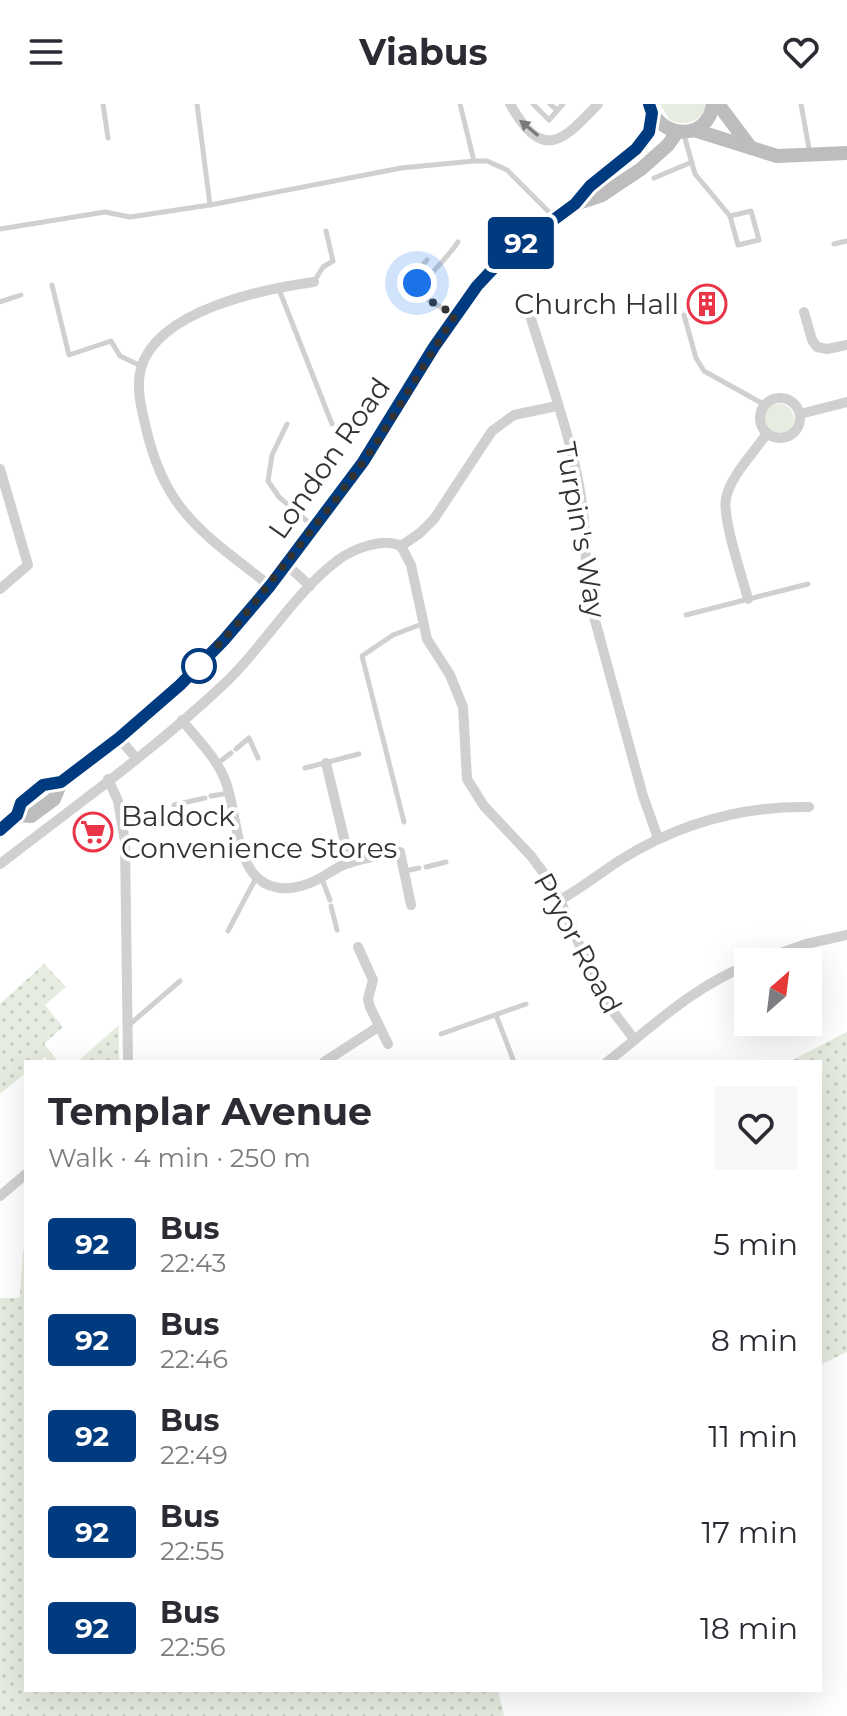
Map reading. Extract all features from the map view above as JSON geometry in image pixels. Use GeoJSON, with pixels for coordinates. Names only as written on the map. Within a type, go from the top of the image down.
{"type":"FeatureCollection","features":[{"type":"Feature","properties":{"kind":"main road","name":"London Road"},"geometry":{"type":"LineString","coordinates":[[0,830],[17,815],[21,803],[43,785],[61,782],[119,738],[211,654],[270,586],[315,527],[376,444],[455,315],[506,255],[554,217],[575,204],[602,195],[641,169],[685,131],[705,122],[716,104]]}},
{"type":"Feature","properties":{"kind":"main road"},"geometry":{"type":"LineString","coordinates":[[716,104],[752,148]]}},
{"type":"Feature","properties":{"kind":"main road","name":"London Road"},"geometry":{"type":"LineString","coordinates":[[575,204],[590,186],[627,158],[642,142],[649,132],[650,108]]}},
{"type":"Feature","properties":{"kind":"main road"},"geometry":{"type":"LineString","coordinates":[[650,108],[667,129],[777,156],[847,153]]}},
{"type":"Feature","properties":{"kind":"street"},"geometry":{"type":"LineString","coordinates":[[510,104],[522,125],[532,133],[544,139],[559,140],[576,129],[598,104]]}},
{"type":"Feature","properties":{"kind":"street"},"geometry":{"type":"LineString","coordinates":[[270,586],[224,550],[187,515],[161,477],[141,405],[139,389],[142,366],[154,346],[184,320],[230,301],[278,287],[314,282]]}},
{"type":"Feature","properties":{"kind":"street"},"geometry":{"type":"LineString","coordinates":[[804,312],[817,347],[827,349],[847,345]]}},
{"type":"Feature","properties":{"kind":"street","name":"Turpin's Way"},"geometry":{"type":"LineString","coordinates":[[530,315],[575,466],[583,511],[585,577],[590,602],[643,796],[658,838]]}},
{"type":"Feature","properties":{"kind":"street"},"geometry":{"type":"LineString","coordinates":[[783,398],[796,406],[800,414],[799,424],[789,436],[780,438],[762,428],[760,416],[765,405],[770,400],[783,398]]}},
{"type":"Feature","properties":{"kind":"street"},"geometry":{"type":"LineString","coordinates":[[800,414],[847,402]]}},
{"type":"Feature","properties":{"kind":"street"},"geometry":{"type":"LineString","coordinates":[[0,864],[182,720],[241,668],[310,586],[342,557],[384,542],[401,546],[420,533],[434,519],[492,431],[514,415],[557,406]]}},
{"type":"Feature","properties":{"kind":"street"},"geometry":{"type":"LineString","coordinates":[[748,599],[727,515],[726,498],[735,478],[767,433]]}},
{"type":"Feature","properties":{"kind":"street"},"geometry":{"type":"LineString","coordinates":[[0,469],[28,565],[0,589]]}},
{"type":"Feature","properties":{"kind":"street","name":"Pryor Road"},"geometry":{"type":"LineString","coordinates":[[401,546],[411,565],[427,639],[450,675],[463,707],[467,779],[484,806],[531,856],[560,900],[602,997],[634,1039]]}},
{"type":"Feature","properties":{"kind":"street"},"geometry":{"type":"LineString","coordinates":[[286,564],[310,586]]}},
{"type":"Feature","properties":{"kind":"street"},"geometry":{"type":"LineString","coordinates":[[182,720],[217,765],[229,793],[243,856],[256,877],[269,885],[285,888],[322,879],[350,863],[400,852],[411,905]]}},
{"type":"Feature","properties":{"kind":"street"},"geometry":{"type":"LineString","coordinates":[[119,738],[135,757]]}},
{"type":"Feature","properties":{"kind":"street"},"geometry":{"type":"LineString","coordinates":[[326,763],[350,863]]}},
{"type":"Feature","properties":{"kind":"street"},"geometry":{"type":"LineString","coordinates":[[108,779],[118,801],[125,842],[128,1060]]}},
{"type":"Feature","properties":{"kind":"street"},"geometry":{"type":"LineString","coordinates":[[560,900],[658,838],[691,825],[741,811],[809,807]]}},
{"type":"Feature","properties":{"kind":"street"},"geometry":{"type":"LineString","coordinates":[[795,948],[847,935]]}},
{"type":"Feature","properties":{"kind":"street"},"geometry":{"type":"LineString","coordinates":[[358,947],[372,972],[368,999],[388,1044]]}},
{"type":"Feature","properties":{"kind":"street"},"geometry":{"type":"LineString","coordinates":[[609,1060],[691,994],[734,972]]}},
{"type":"Feature","properties":{"kind":"street"},"geometry":{"type":"LineString","coordinates":[[327,1060],[378,1027]]}},
{"type":"Feature","properties":{"kind":"street"},"geometry":{"type":"LineString","coordinates":[[0,1196],[24,1176]]}},
{"type":"Feature","properties":{"kind":"lane"},"geometry":{"type":"LineString","coordinates":[[103,104],[108,138]]}},
{"type":"Feature","properties":{"kind":"lane"},"geometry":{"type":"LineString","coordinates":[[197,104],[210,205]]}},
{"type":"Feature","properties":{"kind":"lane"},"geometry":{"type":"LineString","coordinates":[[460,104],[474,161]]}},
{"type":"Feature","properties":{"kind":"lane"},"geometry":{"type":"LineString","coordinates":[[533,104],[549,120],[563,104]]}},
{"type":"Feature","properties":{"kind":"lane"},"geometry":{"type":"LineString","coordinates":[[550,104],[557,110]]}},
{"type":"Feature","properties":{"kind":"lane"},"geometry":{"type":"LineString","coordinates":[[801,104],[810,155]]}},
{"type":"Feature","properties":{"kind":"lane"},"geometry":{"type":"LineString","coordinates":[[685,131],[700,183],[730,216],[738,245],[759,240],[751,211],[730,216]]}},
{"type":"Feature","properties":{"kind":"lane"},"geometry":{"type":"LineString","coordinates":[[0,229],[105,212],[130,217],[210,205],[401,168],[474,161],[487,161],[507,170],[554,217]]}},
{"type":"Feature","properties":{"kind":"lane"},"geometry":{"type":"LineString","coordinates":[[654,178],[692,162]]}},
{"type":"Feature","properties":{"kind":"lane"},"geometry":{"type":"LineString","coordinates":[[314,282],[323,267],[333,261],[326,231]]}},
{"type":"Feature","properties":{"kind":"lane"},"geometry":{"type":"LineString","coordinates":[[834,244],[847,241]]}},
{"type":"Feature","properties":{"kind":"lane"},"geometry":{"type":"LineString","coordinates":[[422,290],[428,277],[458,242]]}},
{"type":"Feature","properties":{"kind":"lane"},"geometry":{"type":"LineString","coordinates":[[427,260],[415,274],[422,290],[427,299],[455,315]]}},
{"type":"Feature","properties":{"kind":"lane"},"geometry":{"type":"LineString","coordinates":[[52,285],[69,355],[111,341],[120,356],[142,366]]}},
{"type":"Feature","properties":{"kind":"lane"},"geometry":{"type":"LineString","coordinates":[[278,287],[332,424]]}},
{"type":"Feature","properties":{"kind":"lane"},"geometry":{"type":"LineString","coordinates":[[0,302],[21,295]]}},
{"type":"Feature","properties":{"kind":"lane"},"geometry":{"type":"LineString","coordinates":[[684,315],[696,358],[704,371],[765,405]]}},
{"type":"Feature","properties":{"kind":"lane"},"geometry":{"type":"LineString","coordinates":[[287,424],[272,455],[268,481],[279,497],[315,527]]}},
{"type":"Feature","properties":{"kind":"lane"},"geometry":{"type":"LineString","coordinates":[[686,615],[808,584]]}},
{"type":"Feature","properties":{"kind":"lane"},"geometry":{"type":"LineString","coordinates":[[404,822],[362,656],[393,635],[422,624]]}},
{"type":"Feature","properties":{"kind":"lane"},"geometry":{"type":"LineString","coordinates":[[217,765],[249,738],[258,758]]}},
{"type":"Feature","properties":{"kind":"lane"},"geometry":{"type":"LineString","coordinates":[[305,768],[359,754]]}},
{"type":"Feature","properties":{"kind":"lane"},"geometry":{"type":"LineString","coordinates":[[174,805],[229,793]]}},
{"type":"Feature","properties":{"kind":"lane"},"geometry":{"type":"LineString","coordinates":[[405,871],[446,862]]}},
{"type":"Feature","properties":{"kind":"lane"},"geometry":{"type":"LineString","coordinates":[[228,931],[256,877]]}},
{"type":"Feature","properties":{"kind":"lane"},"geometry":{"type":"LineString","coordinates":[[322,879],[337,930]]}},
{"type":"Feature","properties":{"kind":"lane"},"geometry":{"type":"LineString","coordinates":[[127,1026],[180,981]]}},
{"type":"Feature","properties":{"kind":"lane"},"geometry":{"type":"LineString","coordinates":[[441,1034],[526,1004]]}},
{"type":"Feature","properties":{"kind":"lane"},"geometry":{"type":"LineString","coordinates":[[496,1015],[513,1060]]}},
{"type":"Feature","properties":{"kind":"shaded area"},"geometry":{"type":"Polygon","coordinates":[[[660,104],[707,104],[697,119],[682,123],[670,120],[660,104]]]}},
{"type":"Feature","properties":{"kind":"shaded area"},"geometry":{"type":"Polygon","coordinates":[[[779,404],[789,409],[794,419],[789,429],[779,434],[769,429],[764,419],[769,409],[779,404]]]}},
{"type":"Feature","properties":{"kind":"shaded area"},"geometry":{"type":"Polygon","coordinates":[[[44,964],[66,987],[45,1005],[63,1027],[44,1044],[57,1060],[45,1057],[41,1060],[24,1060],[24,1075],[0,1094],[0,1004],[44,964]]]}},
{"type":"Feature","properties":{"kind":"shaded area"},"geometry":{"type":"Polygon","coordinates":[[[119,1025],[119,1060],[79,1060],[119,1025]]]}},
{"type":"Feature","properties":{"kind":"shaded area"},"geometry":{"type":"Polygon","coordinates":[[[847,1032],[847,1352],[822,1364],[822,1060],[793,1060],[847,1032]]]}},
{"type":"Feature","properties":{"kind":"shaded area"},"geometry":{"type":"Polygon","coordinates":[[[23,1250],[24,1692],[498,1692],[504,1716],[0,1716],[0,1298],[20,1298],[23,1250]]]}},
{"type":"Feature","properties":{"kind":"bus line","name":"92"},"geometry":{"type":"LineString","coordinates":[[0,830],[17,815],[21,803],[43,785],[61,782],[119,738],[180,685],[224,640],[270,586],[376,444],[434,347],[477,286],[506,255],[575,204],[590,186],[636,149],[649,132],[652,113],[649,104]]}},
{"type":"Feature","properties":{"kind":"place","name":"Church Hall"},"geometry":{"type":"Point","coordinates":[707,304]}},
{"type":"Feature","properties":{"kind":"place","name":"Baldock Convenience Stores"},"geometry":{"type":"Point","coordinates":[93,832]}},
{"type":"Feature","properties":{"kind":"route"},"geometry":{"type":"LineString","coordinates":[[199,666],[270,586],[337,498],[376,444],[455,315],[427,299],[417,283]]}}]}
